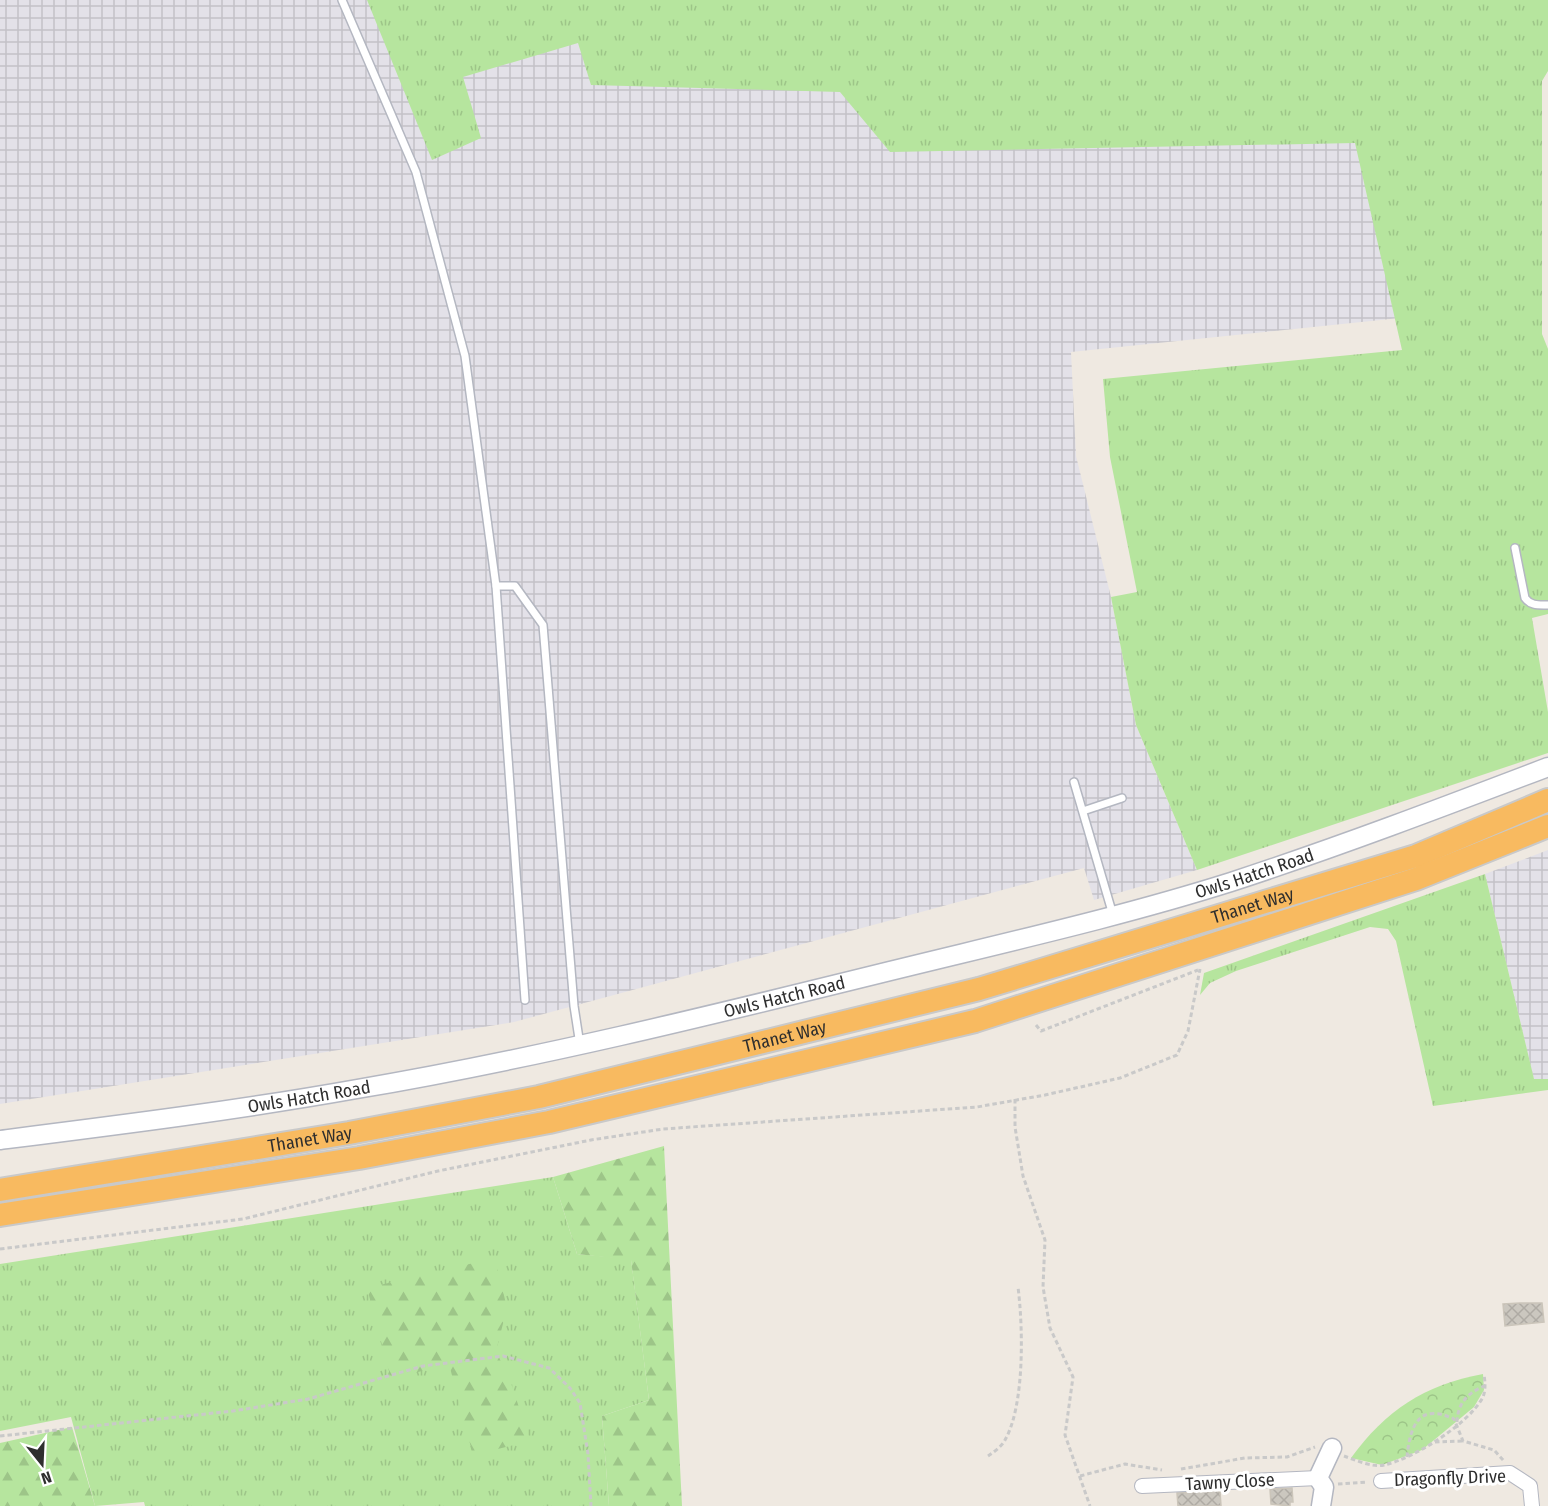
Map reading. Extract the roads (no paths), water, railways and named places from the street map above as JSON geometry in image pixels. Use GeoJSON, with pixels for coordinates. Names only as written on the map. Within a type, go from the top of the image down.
{"type":"FeatureCollection","features":[{"type":"Feature","properties":{"kind":"highway","name":"Thanet Way"},"geometry":{"type":"LineString","coordinates":[[0,1190],[350,1133],[539,1097],[979,989],[1416,856],[1548,800]]}},
{"type":"Feature","properties":{"kind":"highway","name":"Thanet Way"},"geometry":{"type":"LineString","coordinates":[[0,1215],[359,1158],[549,1122],[975,1021],[1416,879],[1548,826]]}},
{"type":"Feature","properties":{"kind":"street","name":"Owls Hatch Road"},"geometry":{"type":"LineString","coordinates":[[0,1140],[158,1120],[357,1089],[580,1045],[1113,916],[1328,849],[1548,767]]}},
{"type":"Feature","properties":{"kind":"street"},"geometry":{"type":"LineString","coordinates":[[1321,1506],[1331,1450]]}},
{"type":"Feature","properties":{"kind":"street","name":"Dragonfly Drive"},"geometry":{"type":"LineString","coordinates":[[1381,1480],[1510,1473],[1530,1485],[1532,1506]]}},
{"type":"Feature","properties":{"kind":"street","name":"Tawny Close"},"geometry":{"type":"LineString","coordinates":[[1142,1486],[1327,1481]]}},
{"type":"Feature","properties":{"kind":"lane"},"geometry":{"type":"LineString","coordinates":[[342,0],[416,171],[462,345],[495,586],[525,1000]]}},
{"type":"Feature","properties":{"kind":"lane"},"geometry":{"type":"LineString","coordinates":[[1515,548],[1525,598],[1528,603],[1548,605]]}},
{"type":"Feature","properties":{"kind":"lane"},"geometry":{"type":"LineString","coordinates":[[495,586],[515,586],[543,625],[574,1005],[580,1045]]}},
{"type":"Feature","properties":{"kind":"lane"},"geometry":{"type":"LineString","coordinates":[[1074,782],[1113,916]]}},
{"type":"Feature","properties":{"kind":"lane"},"geometry":{"type":"LineString","coordinates":[[1083,811],[1122,798]]}}]}
